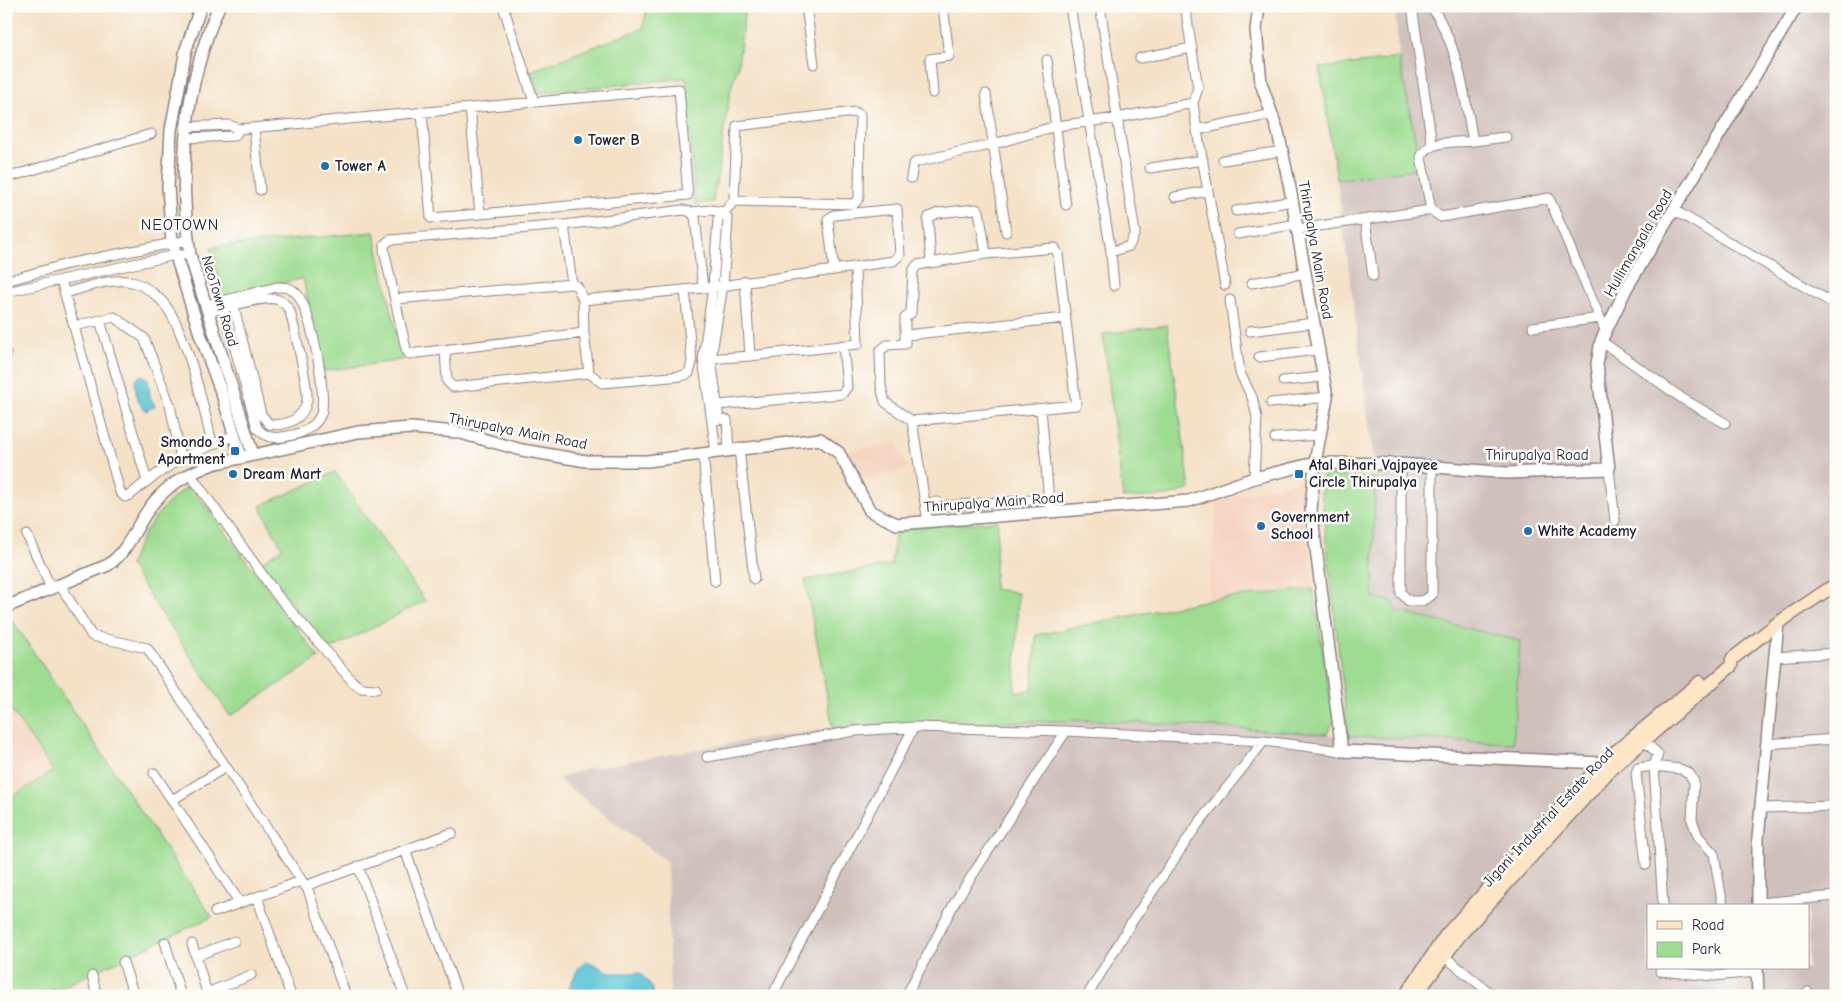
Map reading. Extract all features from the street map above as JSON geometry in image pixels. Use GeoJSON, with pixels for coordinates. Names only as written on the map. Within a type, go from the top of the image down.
{"type":"FeatureCollection","features":[{"type":"Feature","properties":{"kind":"main road","name":"Jigani Industrial Estate Road"},"geometry":{"type":"LineString","coordinates":[[1405,996],[1446,935],[1606,767],[1726,660],[1732,659],[1836,584]]}},
{"type":"Feature","properties":{"kind":"main road","name":"Jigani Industrial Estate Road"},"geometry":{"type":"LineString","coordinates":[[1416,996],[1460,935],[1606,767],[1644,741],[1731,666],[1732,659]]}},
{"type":"Feature","properties":{"kind":"street","name":"NeoTown Road"},"geometry":{"type":"LineString","coordinates":[[201,6],[186,49],[171,130],[168,187],[172,243],[233,439],[247,456]]}},
{"type":"Feature","properties":{"kind":"street","name":"NeoTown Road"},"geometry":{"type":"LineString","coordinates":[[220,6],[193,81],[185,133],[183,166],[190,255],[207,309],[247,456]]}},
{"type":"Feature","properties":{"kind":"street"},"geometry":{"type":"LineString","coordinates":[[503,6],[534,102]]}},
{"type":"Feature","properties":{"kind":"street"},"geometry":{"type":"LineString","coordinates":[[806,6],[814,64]]}},
{"type":"Feature","properties":{"kind":"street"},"geometry":{"type":"LineString","coordinates":[[933,93],[930,59],[948,56],[943,6]]}},
{"type":"Feature","properties":{"kind":"street"},"geometry":{"type":"LineString","coordinates":[[1070,6],[1114,286]]}},
{"type":"Feature","properties":{"kind":"street"},"geometry":{"type":"LineString","coordinates":[[1100,6],[1135,233],[1129,246],[1110,252]]}},
{"type":"Feature","properties":{"kind":"street"},"geometry":{"type":"LineString","coordinates":[[1185,6],[1198,88],[1193,103],[1225,285]]}},
{"type":"Feature","properties":{"kind":"street","name":"Thirupalya Main Road"},"geometry":{"type":"LineString","coordinates":[[6,607],[108,565],[119,557],[153,503],[168,487],[190,474],[212,464],[358,432],[411,428],[457,432],[522,450],[586,461],[647,461],[820,439],[839,453],[870,511],[897,524],[1189,501],[1254,478],[1315,463],[1327,397],[1317,350],[1293,201],[1282,151],[1261,82],[1256,30],[1260,6]]}},
{"type":"Feature","properties":{"kind":"street"},"geometry":{"type":"LineString","coordinates":[[1412,6],[1432,145]]}},
{"type":"Feature","properties":{"kind":"street"},"geometry":{"type":"LineString","coordinates":[[1431,6],[1446,27],[1454,52],[1461,75],[1473,141]]}},
{"type":"Feature","properties":{"kind":"street","name":"Hullimangala Road"},"geometry":{"type":"LineString","coordinates":[[1614,521],[1597,364],[1604,336],[1626,289],[1796,6]]}},
{"type":"Feature","properties":{"kind":"street"},"geometry":{"type":"LineString","coordinates":[[1140,58],[1192,48]]}},
{"type":"Feature","properties":{"kind":"street"},"geometry":{"type":"LineString","coordinates":[[1047,60],[1066,205]]}},
{"type":"Feature","properties":{"kind":"street"},"geometry":{"type":"LineString","coordinates":[[185,133],[229,125],[239,129],[254,128],[679,89],[688,195],[431,218],[422,113]]}},
{"type":"Feature","properties":{"kind":"street"},"geometry":{"type":"LineString","coordinates":[[986,94],[1006,232]]}},
{"type":"Feature","properties":{"kind":"street"},"geometry":{"type":"LineString","coordinates":[[911,178],[913,165],[916,162],[994,144],[1056,126],[1117,118],[1193,103]]}},
{"type":"Feature","properties":{"kind":"street"},"geometry":{"type":"LineString","coordinates":[[470,108],[480,214]]}},
{"type":"Feature","properties":{"kind":"street"},"geometry":{"type":"LineString","coordinates":[[716,420],[707,359],[718,219],[734,201],[737,126],[855,112],[860,114],[859,198],[854,204],[734,201]]}},
{"type":"Feature","properties":{"kind":"street"},"geometry":{"type":"LineString","coordinates":[[1197,130],[1272,114]]}},
{"type":"Feature","properties":{"kind":"street"},"geometry":{"type":"LineString","coordinates":[[254,128],[260,190]]}},
{"type":"Feature","properties":{"kind":"street"},"geometry":{"type":"LineString","coordinates":[[6,178],[151,134]]}},
{"type":"Feature","properties":{"kind":"street"},"geometry":{"type":"LineString","coordinates":[[1431,210],[1421,157],[1425,149],[1432,145],[1506,138]]}},
{"type":"Feature","properties":{"kind":"street"},"geometry":{"type":"LineString","coordinates":[[1223,160],[1282,151]]}},
{"type":"Feature","properties":{"kind":"street"},"geometry":{"type":"LineString","coordinates":[[1150,168],[1203,160]]}},
{"type":"Feature","properties":{"kind":"street"},"geometry":{"type":"LineString","coordinates":[[1175,197],[1208,191]]}},
{"type":"Feature","properties":{"kind":"street"},"geometry":{"type":"LineString","coordinates":[[1238,234],[1365,220],[1431,210],[1441,217],[1549,198],[1600,318],[1604,336],[1682,399],[1725,423]]}},
{"type":"Feature","properties":{"kind":"street"},"geometry":{"type":"LineString","coordinates":[[1236,211],[1293,201]]}},
{"type":"Feature","properties":{"kind":"street"},"geometry":{"type":"LineString","coordinates":[[583,300],[713,287],[745,281],[855,268],[893,261],[900,254],[897,209],[834,215],[828,219],[834,270]]}},
{"type":"Feature","properties":{"kind":"street"},"geometry":{"type":"LineString","coordinates":[[931,262],[928,221],[929,217],[938,213],[976,209],[979,211],[986,254]]}},
{"type":"Feature","properties":{"kind":"street"},"geometry":{"type":"LineString","coordinates":[[584,333],[409,354],[406,349],[384,250],[385,244],[390,240],[564,225],[683,210],[690,212],[711,210],[724,212]]}},
{"type":"Feature","properties":{"kind":"street"},"geometry":{"type":"LineString","coordinates":[[1674,210],[1836,305]]}},
{"type":"Feature","properties":{"kind":"street"},"geometry":{"type":"LineString","coordinates":[[690,212],[695,217],[703,288]]}},
{"type":"Feature","properties":{"kind":"street"},"geometry":{"type":"LineString","coordinates":[[716,452],[717,405],[707,359],[723,285],[728,220],[724,212]]}},
{"type":"Feature","properties":{"kind":"street"},"geometry":{"type":"LineString","coordinates":[[1365,220],[1373,276]]}},
{"type":"Feature","properties":{"kind":"street"},"geometry":{"type":"LineString","coordinates":[[564,225],[572,284]]}},
{"type":"Feature","properties":{"kind":"street"},"geometry":{"type":"LineString","coordinates":[[6,281],[67,264],[188,240]]}},
{"type":"Feature","properties":{"kind":"street"},"geometry":{"type":"LineString","coordinates":[[1056,248],[1076,405],[912,421],[885,402],[880,351],[887,345],[905,344],[905,318],[911,313],[913,271],[919,263],[931,262],[986,254],[1056,248]]}},
{"type":"Feature","properties":{"kind":"street"},"geometry":{"type":"LineString","coordinates":[[63,287],[175,256],[190,255]]}},
{"type":"Feature","properties":{"kind":"street"},"geometry":{"type":"LineString","coordinates":[[692,362],[858,344],[855,268]]}},
{"type":"Feature","properties":{"kind":"street"},"geometry":{"type":"LineString","coordinates":[[1252,283],[1306,273]]}},
{"type":"Feature","properties":{"kind":"street"},"geometry":{"type":"LineString","coordinates":[[6,292],[116,281],[131,281],[143,285],[168,308],[196,383],[212,444]]}},
{"type":"Feature","properties":{"kind":"street"},"geometry":{"type":"LineString","coordinates":[[745,281],[750,356]]}},
{"type":"Feature","properties":{"kind":"street"},"geometry":{"type":"LineString","coordinates":[[395,299],[572,284],[577,286],[583,300],[584,333],[589,373]]}},
{"type":"Feature","properties":{"kind":"street"},"geometry":{"type":"LineString","coordinates":[[63,287],[120,492],[125,497],[181,458],[212,444],[233,439]]}},
{"type":"Feature","properties":{"kind":"street"},"geometry":{"type":"LineString","coordinates":[[207,309],[277,287],[288,287],[296,292],[304,304],[317,357],[323,401],[321,414],[314,424],[294,435],[278,438],[270,438],[257,428],[229,308]]}},
{"type":"Feature","properties":{"kind":"street"},"geometry":{"type":"LineString","coordinates":[[445,351],[447,381],[453,387],[589,373],[602,383],[682,376],[689,373],[692,362],[685,290]]}},
{"type":"Feature","properties":{"kind":"street"},"geometry":{"type":"LineString","coordinates":[[207,309],[229,308],[273,298],[282,302],[290,311],[307,402],[299,416],[287,424],[269,424],[261,414],[229,308]]}},
{"type":"Feature","properties":{"kind":"street"},"geometry":{"type":"LineString","coordinates":[[1230,300],[1240,373],[1252,397],[1257,417],[1254,478]]}},
{"type":"Feature","properties":{"kind":"street"},"geometry":{"type":"LineString","coordinates":[[74,326],[114,317],[144,338],[170,405],[181,458]]}},
{"type":"Feature","properties":{"kind":"street"},"geometry":{"type":"LineString","coordinates":[[906,335],[1065,318]]}},
{"type":"Feature","properties":{"kind":"street"},"geometry":{"type":"LineString","coordinates":[[1533,327],[1600,318]]}},
{"type":"Feature","properties":{"kind":"street"},"geometry":{"type":"LineString","coordinates":[[100,320],[147,481]]}},
{"type":"Feature","properties":{"kind":"street"},"geometry":{"type":"LineString","coordinates":[[1250,332],[1313,323]]}},
{"type":"Feature","properties":{"kind":"street"},"geometry":{"type":"LineString","coordinates":[[717,405],[842,394],[847,387],[843,345]]}},
{"type":"Feature","properties":{"kind":"street"},"geometry":{"type":"LineString","coordinates":[[1259,358],[1317,350]]}},
{"type":"Feature","properties":{"kind":"street"},"geometry":{"type":"LineString","coordinates":[[6,353],[6,358]]}},
{"type":"Feature","properties":{"kind":"street"},"geometry":{"type":"LineString","coordinates":[[1283,381],[1323,377]]}},
{"type":"Feature","properties":{"kind":"street"},"geometry":{"type":"LineString","coordinates":[[1271,403],[1327,397]]}},
{"type":"Feature","properties":{"kind":"street"},"geometry":{"type":"LineString","coordinates":[[1041,409],[1050,512]]}},
{"type":"Feature","properties":{"kind":"street"},"geometry":{"type":"LineString","coordinates":[[716,420],[727,420],[734,449],[754,578]]}},
{"type":"Feature","properties":{"kind":"street"},"geometry":{"type":"LineString","coordinates":[[912,421],[928,522]]}},
{"type":"Feature","properties":{"kind":"street"},"geometry":{"type":"LineString","coordinates":[[1275,438],[1320,435]]}},
{"type":"Feature","properties":{"kind":"street"},"geometry":{"type":"LineString","coordinates":[[703,453],[715,581]]}},
{"type":"Feature","properties":{"kind":"street"},"geometry":{"type":"LineString","coordinates":[[1315,463],[1311,510],[1342,751]]}},
{"type":"Feature","properties":{"kind":"street","name":"Thirupalya Road"},"geometry":{"type":"LineString","coordinates":[[1315,463],[1401,464],[1507,473],[1609,469]]}},
{"type":"Feature","properties":{"kind":"street"},"geometry":{"type":"LineString","coordinates":[[1401,464],[1401,593],[1409,601],[1422,601],[1432,595],[1432,466]]}},
{"type":"Feature","properties":{"kind":"street"},"geometry":{"type":"LineString","coordinates":[[190,474],[277,595],[352,682],[361,688],[376,689]]}},
{"type":"Feature","properties":{"kind":"street"},"geometry":{"type":"LineString","coordinates":[[925,503],[937,502],[942,506],[1049,499]]}},
{"type":"Feature","properties":{"kind":"street"},"geometry":{"type":"LineString","coordinates":[[27,535],[56,587],[92,636],[147,648],[303,883],[346,996]]}},
{"type":"Feature","properties":{"kind":"street"},"geometry":{"type":"LineString","coordinates":[[1778,624],[1761,808],[1758,904],[1836,896]]}},
{"type":"Feature","properties":{"kind":"street"},"geometry":{"type":"LineString","coordinates":[[1774,657],[1836,653]]}},
{"type":"Feature","properties":{"kind":"street"},"geometry":{"type":"LineString","coordinates":[[707,758],[855,731],[914,728],[1066,731],[1264,740],[1342,751],[1606,767]]}},
{"type":"Feature","properties":{"kind":"street"},"geometry":{"type":"LineString","coordinates":[[772,996],[914,728]]}},
{"type":"Feature","properties":{"kind":"street"},"geometry":{"type":"LineString","coordinates":[[906,996],[955,902],[1066,731]]}},
{"type":"Feature","properties":{"kind":"street"},"geometry":{"type":"LineString","coordinates":[[1766,744],[1836,739]]}},
{"type":"Feature","properties":{"kind":"street"},"geometry":{"type":"LineString","coordinates":[[1087,996],[1133,920],[1198,824],[1264,740]]}},
{"type":"Feature","properties":{"kind":"street"},"geometry":{"type":"LineString","coordinates":[[1644,741],[1658,754],[1654,766],[1663,904]]}},
{"type":"Feature","properties":{"kind":"street"},"geometry":{"type":"LineString","coordinates":[[1646,865],[1636,773],[1638,768],[1654,766],[1680,769],[1689,773],[1694,782],[1692,820],[1698,836],[1714,854],[1723,904]]}},
{"type":"Feature","properties":{"kind":"street"},"geometry":{"type":"LineString","coordinates":[[172,800],[226,767]]}},
{"type":"Feature","properties":{"kind":"street"},"geometry":{"type":"LineString","coordinates":[[154,773],[240,903]]}},
{"type":"Feature","properties":{"kind":"street"},"geometry":{"type":"LineString","coordinates":[[1761,808],[1836,806]]}},
{"type":"Feature","properties":{"kind":"street"},"geometry":{"type":"LineString","coordinates":[[215,912],[256,897],[358,866],[452,832]]}},
{"type":"Feature","properties":{"kind":"street"},"geometry":{"type":"LineString","coordinates":[[405,850],[458,996]]}},
{"type":"Feature","properties":{"kind":"street"},"geometry":{"type":"LineString","coordinates":[[358,866],[405,996]]}},
{"type":"Feature","properties":{"kind":"street"},"geometry":{"type":"LineString","coordinates":[[256,897],[291,996]]}},
{"type":"Feature","properties":{"kind":"street"},"geometry":{"type":"LineString","coordinates":[[196,956],[234,941]]}},
{"type":"Feature","properties":{"kind":"street"},"geometry":{"type":"LineString","coordinates":[[165,942],[181,996]]}},
{"type":"Feature","properties":{"kind":"street"},"geometry":{"type":"LineString","coordinates":[[192,944],[208,994],[251,975]]}},
{"type":"Feature","properties":{"kind":"street"},"geometry":{"type":"LineString","coordinates":[[1445,958],[1494,996]]}},
{"type":"Feature","properties":{"kind":"street"},"geometry":{"type":"LineString","coordinates":[[123,962],[134,996]]}},
{"type":"Feature","properties":{"kind":"street"},"geometry":{"type":"LineString","coordinates":[[1660,971],[1714,976],[1757,970],[1758,996]]}},
{"type":"Feature","properties":{"kind":"street"},"geometry":{"type":"LineString","coordinates":[[92,976],[97,996]]}},
{"type":"Feature","properties":{"kind":"shaded area"},"geometry":{"type":"Polygon","coordinates":[[[1395,6],[1836,6],[1836,996],[670,996],[667,862],[558,779],[581,770],[744,741],[859,725],[1097,720],[1398,739],[1372,597],[1375,469],[1337,180],[1420,168],[1399,58],[1395,6]]]}},
{"type":"Feature","properties":{"kind":"shaded area"},"geometry":{"type":"Polygon","coordinates":[[[898,443],[907,469],[861,480],[844,452],[898,443]]]}},
{"type":"Feature","properties":{"kind":"shaded area","name":"Government School"},"geometry":{"type":"Polygon","coordinates":[[[1303,480],[1313,589],[1208,600],[1217,501],[1303,480]]]}},
{"type":"Feature","properties":{"kind":"shaded area"},"geometry":{"type":"Polygon","coordinates":[[[6,703],[53,771],[6,801],[6,703]]]}},
{"type":"Feature","properties":{"kind":"green space"},"geometry":{"type":"Polygon","coordinates":[[[647,6],[745,6],[738,67],[731,88],[713,202],[695,204],[686,78],[538,93],[531,71],[643,28],[647,6]]]}},
{"type":"Feature","properties":{"kind":"green space"},"geometry":{"type":"Polygon","coordinates":[[[1399,58],[1421,168],[1337,180],[1320,68],[1399,58]]]}},
{"type":"Feature","properties":{"kind":"green space"},"geometry":{"type":"Polygon","coordinates":[[[374,232],[403,360],[323,371],[303,278],[224,299],[211,247],[374,232]]]}},
{"type":"Feature","properties":{"kind":"green space"},"geometry":{"type":"Polygon","coordinates":[[[1167,325],[1190,489],[1168,496],[1123,498],[1103,334],[1167,325]]]}},
{"type":"Feature","properties":{"kind":"green space"},"geometry":{"type":"Polygon","coordinates":[[[335,472],[425,601],[327,651],[262,562],[282,548],[260,506],[335,472]]]}},
{"type":"Feature","properties":{"kind":"green space"},"geometry":{"type":"Polygon","coordinates":[[[1324,475],[1375,478],[1373,597],[1394,602],[1395,611],[1520,641],[1513,743],[1348,736],[1321,492],[1324,475]]]}},
{"type":"Feature","properties":{"kind":"green space"},"geometry":{"type":"Polygon","coordinates":[[[190,485],[319,658],[230,716],[130,566],[140,542],[153,521],[179,493],[190,485]]]}},
{"type":"Feature","properties":{"kind":"green space"},"geometry":{"type":"Polygon","coordinates":[[[998,521],[994,589],[1018,593],[1015,692],[1032,690],[1036,635],[1208,600],[1313,589],[1334,721],[1327,734],[1097,720],[859,725],[833,728],[805,580],[891,565],[896,529],[998,521]]]}},
{"type":"Feature","properties":{"kind":"green space"},"geometry":{"type":"Polygon","coordinates":[[[10,617],[212,917],[43,996],[6,996],[6,801],[53,771],[6,703],[6,618],[10,617]]]}},
{"type":"Feature","properties":{"kind":"water"},"geometry":{"type":"Polygon","coordinates":[[[141,375],[148,379],[150,397],[155,406],[146,411],[137,397],[135,388],[135,380],[141,375]]]}},
{"type":"Feature","properties":{"kind":"water"},"geometry":{"type":"Polygon","coordinates":[[[587,961],[612,973],[640,973],[652,987],[654,996],[565,996],[579,967],[587,961]]]}},
{"type":"Feature","properties":{"kind":"place","name":"Tower B"},"geometry":{"type":"Point","coordinates":[578,140]}},
{"type":"Feature","properties":{"kind":"place","name":"Tower A"},"geometry":{"type":"Point","coordinates":[325,166]}},
{"type":"Feature","properties":{"kind":"place","name":"Smondo 3 Apartment"},"geometry":{"type":"Point","coordinates":[235,451]}},
{"type":"Feature","properties":{"kind":"place","name":"Dream Mart"},"geometry":{"type":"Point","coordinates":[233,474]}},
{"type":"Feature","properties":{"kind":"place","name":"Atal Bihari Vajpayee Circle Thirupalya"},"geometry":{"type":"Point","coordinates":[1299,474]}},
{"type":"Feature","properties":{"kind":"place","name":"Government School"},"geometry":{"type":"Point","coordinates":[1261,526]}},
{"type":"Feature","properties":{"kind":"place","name":"White Academy"},"geometry":{"type":"Point","coordinates":[1528,531]}},
{"type":"Feature","properties":{"kind":"district","name":"NEOTOWN"},"geometry":{"type":"Point","coordinates":[180,224]}}]}
